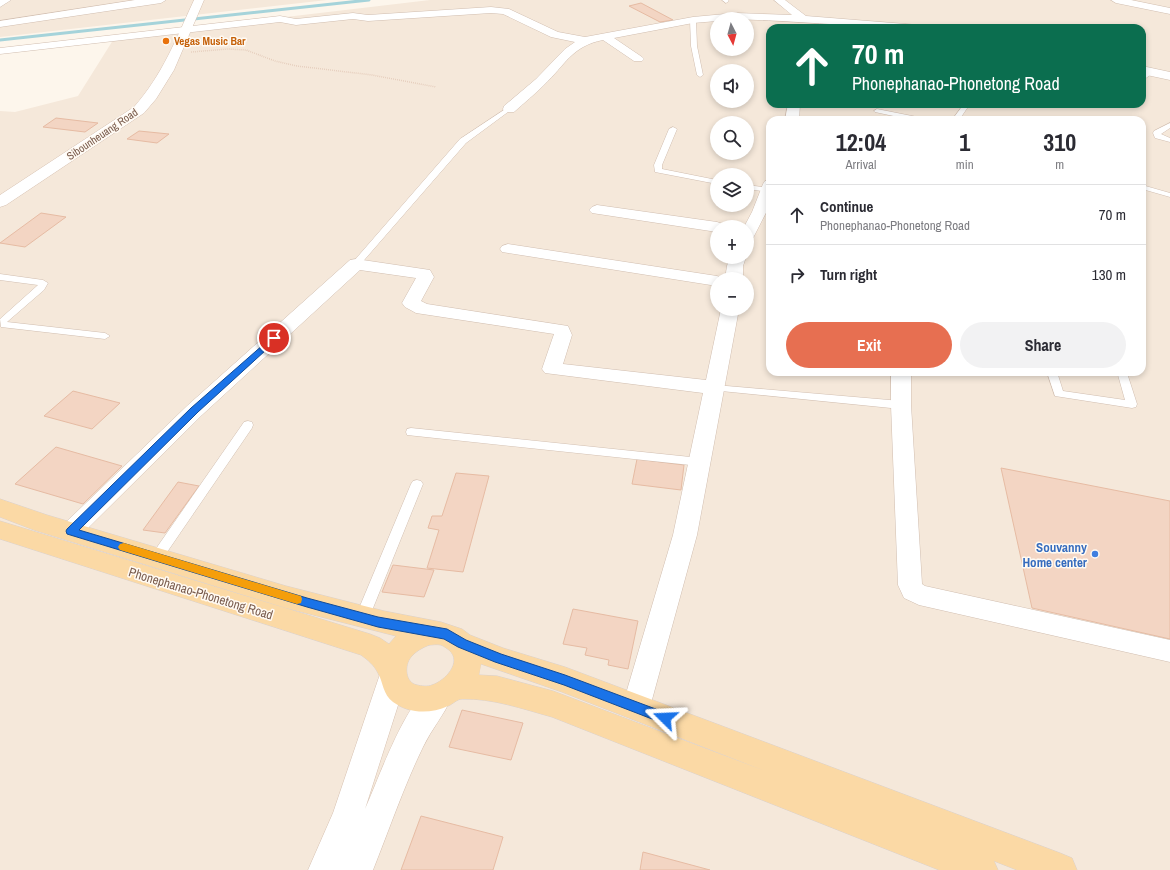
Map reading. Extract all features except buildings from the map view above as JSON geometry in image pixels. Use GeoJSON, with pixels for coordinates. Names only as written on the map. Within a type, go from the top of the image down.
{"type":"FeatureCollection","features":[{"type":"Feature","properties":{"kind":"main road","name":"Phonephanao-Phonetong Road"},"geometry":{"type":"LineString","coordinates":[[0,508],[34,531],[370,646],[382,655],[392,674]]}},
{"type":"Feature","properties":{"kind":"main road","name":"Phonephanao-Phonetong Road"},"geometry":{"type":"LineString","coordinates":[[0,530],[71,531],[362,618],[434,632]]}},
{"type":"Feature","properties":{"kind":"main road"},"geometry":{"type":"LineString","coordinates":[[981,870],[554,704],[497,689],[448,692],[428,699],[409,696],[399,688],[392,674],[394,658],[407,642],[420,635],[434,632],[447,634],[462,644],[499,659],[565,680],[1060,870]]}},
{"type":"Feature","properties":{"kind":"main road"},"geometry":{"type":"LineString","coordinates":[[448,692],[463,678],[467,669],[468,660],[462,644]]}},
{"type":"Feature","properties":{"kind":"street"},"geometry":{"type":"LineString","coordinates":[[0,4],[6,0]]}},
{"type":"Feature","properties":{"kind":"street"},"geometry":{"type":"LineString","coordinates":[[0,24],[51,18],[132,3],[161,0]]}},
{"type":"Feature","properties":{"kind":"street"},"geometry":{"type":"LineString","coordinates":[[779,0],[803,19]]}},
{"type":"Feature","properties":{"kind":"street"},"geometry":{"type":"LineString","coordinates":[[1116,0],[1170,11]]}},
{"type":"Feature","properties":{"kind":"street","name":"Sibounheuang Road"},"geometry":{"type":"LineString","coordinates":[[0,202],[139,110],[151,96],[177,53],[197,5]]}},
{"type":"Feature","properties":{"kind":"street"},"geometry":{"type":"LineString","coordinates":[[0,51],[280,19],[301,22],[353,16],[368,18],[498,10],[505,11],[555,35],[585,40],[693,20],[736,16],[790,23],[803,19],[842,24]]}},
{"type":"Feature","properties":{"kind":"street"},"geometry":{"type":"LineString","coordinates":[[604,36],[638,58]]}},
{"type":"Feature","properties":{"kind":"street"},"geometry":{"type":"LineString","coordinates":[[509,109],[540,82],[569,51],[585,40]]}},
{"type":"Feature","properties":{"kind":"street"},"geometry":{"type":"LineString","coordinates":[[1146,74],[1170,76]]}},
{"type":"Feature","properties":{"kind":"street"},"geometry":{"type":"LineString","coordinates":[[596,210],[710,226]]}},
{"type":"Feature","properties":{"kind":"street"},"geometry":{"type":"LineString","coordinates":[[754,226],[765,213]]}},
{"type":"Feature","properties":{"kind":"street"},"geometry":{"type":"LineString","coordinates":[[508,249],[710,280]]}},
{"type":"Feature","properties":{"kind":"street"},"geometry":{"type":"LineString","coordinates":[[71,531],[195,410],[356,264],[424,274],[425,277],[411,303],[422,309],[561,330],[563,334],[552,369],[715,388]]}},
{"type":"Feature","properties":{"kind":"street"},"geometry":{"type":"LineString","coordinates":[[636,707],[685,535],[729,316]]}},
{"type":"Feature","properties":{"kind":"street"},"geometry":{"type":"LineString","coordinates":[[901,376],[901,405],[910,585],[913,591],[919,595],[1170,651]]}},
{"type":"Feature","properties":{"kind":"street"},"geometry":{"type":"LineString","coordinates":[[356,870],[360,823],[392,674]]}},
{"type":"Feature","properties":{"kind":"street"},"geometry":{"type":"LineString","coordinates":[[325,870],[360,823],[423,717],[448,692]]}},
{"type":"Feature","properties":{"kind":"lane"},"geometry":{"type":"LineString","coordinates":[[693,20],[694,46],[700,75]]}},
{"type":"Feature","properties":{"kind":"lane"},"geometry":{"type":"LineString","coordinates":[[356,264],[463,142],[509,109]]}},
{"type":"Feature","properties":{"kind":"lane"},"geometry":{"type":"LineString","coordinates":[[877,112],[900,116]]}},
{"type":"Feature","properties":{"kind":"lane"},"geometry":{"type":"LineString","coordinates":[[1170,125],[1158,133],[1158,136],[1170,140]]}},
{"type":"Feature","properties":{"kind":"lane"},"geometry":{"type":"LineString","coordinates":[[673,129],[658,165],[658,170],[710,181]]}},
{"type":"Feature","properties":{"kind":"lane"},"geometry":{"type":"LineString","coordinates":[[754,187],[766,187]]}},
{"type":"Feature","properties":{"kind":"lane"},"geometry":{"type":"LineString","coordinates":[[1146,188],[1170,195]]}},
{"type":"Feature","properties":{"kind":"lane"},"geometry":{"type":"LineString","coordinates":[[0,277],[43,284],[38,292],[2,322],[4,325],[105,336]]}},
{"type":"Feature","properties":{"kind":"lane"},"geometry":{"type":"LineString","coordinates":[[1053,376],[1059,394],[1132,404],[1123,376]]}},
{"type":"Feature","properties":{"kind":"lane"},"geometry":{"type":"LineString","coordinates":[[715,388],[901,405]]}},
{"type":"Feature","properties":{"kind":"lane"},"geometry":{"type":"LineString","coordinates":[[157,557],[248,425]]}},
{"type":"Feature","properties":{"kind":"lane"},"geometry":{"type":"LineString","coordinates":[[411,432],[700,462]]}},
{"type":"Feature","properties":{"kind":"lane"},"geometry":{"type":"LineString","coordinates":[[362,618],[417,484]]}},
{"type":"Feature","properties":{"kind":"path"},"geometry":{"type":"LineString","coordinates":[[177,53],[246,50],[275,61],[297,66],[372,74],[436,87]]}},
{"type":"Feature","properties":{"kind":"shaded area"},"geometry":{"type":"Polygon","coordinates":[[[0,0],[327,0],[0,37],[0,0]]]}},
{"type":"Feature","properties":{"kind":"shaded area"},"geometry":{"type":"Polygon","coordinates":[[[430,0],[1170,0],[1170,870],[0,870],[0,111],[15,112],[78,96],[115,37],[430,0]]]}},
{"type":"Feature","properties":{"kind":"waterway"},"geometry":{"type":"LineString","coordinates":[[0,40],[369,0]]}},
{"type":"Feature","properties":{"kind":"slow traffic"},"geometry":{"type":"LineString","coordinates":[[124,547],[297,599]]}},
{"type":"Feature","properties":{"kind":"place","name":"Vegas Music Bar"},"geometry":{"type":"Point","coordinates":[166,41]}},
{"type":"Feature","properties":{"kind":"place","name":"Souvanny Home center"},"geometry":{"type":"Point","coordinates":[1095,554]}},
{"type":"Feature","properties":{"kind":"route"},"geometry":{"type":"LineString","coordinates":[[274,338],[195,410],[71,531],[378,622],[447,634],[462,644],[499,659],[565,680],[665,718]]}}]}
